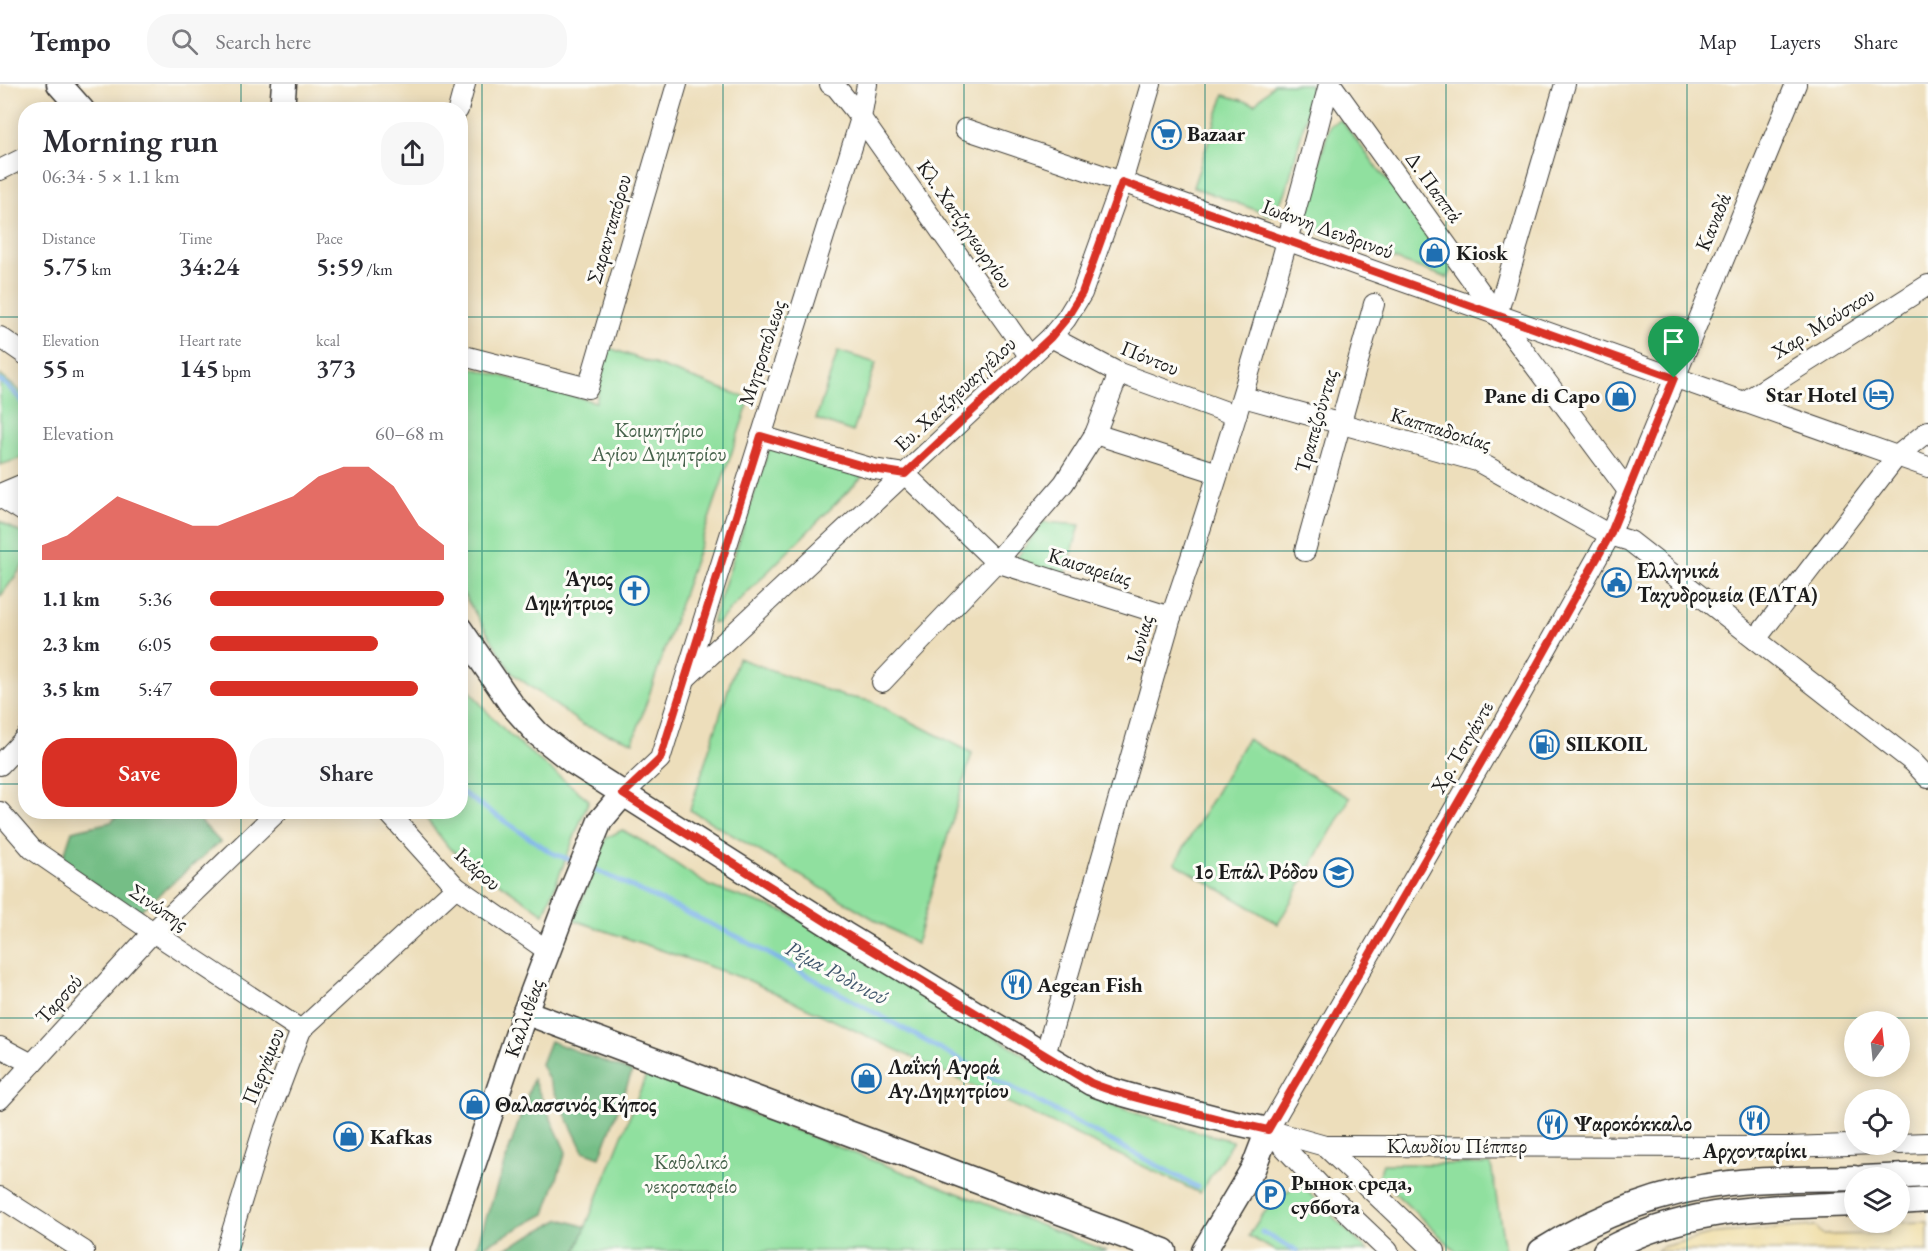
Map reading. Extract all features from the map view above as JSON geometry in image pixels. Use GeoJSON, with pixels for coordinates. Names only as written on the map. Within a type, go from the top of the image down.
{"type":"FeatureCollection","features":[{"type":"Feature","properties":{"kind":"main road"},"geometry":{"type":"LineString","coordinates":[[41,84],[56,102]]}},
{"type":"Feature","properties":{"kind":"main road"},"geometry":{"type":"LineString","coordinates":[[59,84],[75,102]]}},
{"type":"Feature","properties":{"kind":"main road"},"geometry":{"type":"LineString","coordinates":[[283,102],[284,84]]}},
{"type":"Feature","properties":{"kind":"main road"},"geometry":{"type":"LineString","coordinates":[[468,641],[512,705],[538,734],[623,794],[844,933],[1091,1083],[1114,1092],[1232,1123],[1268,1130],[1253,1169],[1204,1251]]}},
{"type":"Feature","properties":{"kind":"main road","name":"Καλλιθέας"},"geometry":{"type":"LineString","coordinates":[[444,1251],[535,1016],[548,951],[564,909],[600,821],[623,794]]}},
{"type":"Feature","properties":{"kind":"main road"},"geometry":{"type":"LineString","coordinates":[[535,1016],[1164,1251]]}},
{"type":"Feature","properties":{"kind":"main road"},"geometry":{"type":"LineString","coordinates":[[1910,1176],[1928,1175]]}},
{"type":"Feature","properties":{"kind":"main road"},"geometry":{"type":"LineString","coordinates":[[1541,1251],[1573,1232],[1624,1211],[1650,1201],[1705,1187],[1731,1183],[1844,1178]]}},
{"type":"Feature","properties":{"kind":"main road"},"geometry":{"type":"LineString","coordinates":[[1910,1201],[1928,1200]]}},
{"type":"Feature","properties":{"kind":"main road"},"geometry":{"type":"LineString","coordinates":[[1605,1251],[1660,1227],[1710,1214],[1738,1209],[1844,1204]]}},
{"type":"Feature","properties":{"kind":"street"},"geometry":{"type":"LineString","coordinates":[[460,102],[465,84]]}},
{"type":"Feature","properties":{"kind":"street","name":"Σαρανταπόρου"},"geometry":{"type":"LineString","coordinates":[[468,357],[588,388],[677,84]]}},
{"type":"Feature","properties":{"kind":"street"},"geometry":{"type":"LineString","coordinates":[[831,84],[861,118]]}},
{"type":"Feature","properties":{"kind":"street","name":"Μητροπόλεως"},"geometry":{"type":"LineString","coordinates":[[623,794],[660,759],[861,118],[867,84]]}},
{"type":"Feature","properties":{"kind":"street","name":"Ευ. Χατζηευαγγέλου"},"geometry":{"type":"LineString","coordinates":[[687,677],[1030,357],[1066,319],[1082,293],[1122,182],[1151,84]]}},
{"type":"Feature","properties":{"kind":"street","name":"Ιωνίας"},"geometry":{"type":"LineString","coordinates":[[1045,1054],[1171,617],[1218,473],[1284,255],[1286,240],[1330,84]]}},
{"type":"Feature","properties":{"kind":"street","name":"Δ. Παππά"},"geometry":{"type":"LineString","coordinates":[[1330,84],[1628,491]]}},
{"type":"Feature","properties":{"kind":"street"},"geometry":{"type":"LineString","coordinates":[[1497,315],[1565,84]]}},
{"type":"Feature","properties":{"kind":"street","name":"Καναδά"},"geometry":{"type":"LineString","coordinates":[[1674,378],[1796,84]]}},
{"type":"Feature","properties":{"kind":"street","name":"Κλ. Χατζηγεωργίου"},"geometry":{"type":"LineString","coordinates":[[861,118],[1030,357]]}},
{"type":"Feature","properties":{"kind":"street","name":"Ιωάννη Δενδρινού"},"geometry":{"type":"LineString","coordinates":[[965,129],[1122,182],[1928,467]]}},
{"type":"Feature","properties":{"kind":"street"},"geometry":{"type":"LineString","coordinates":[[0,170],[18,161]]}},
{"type":"Feature","properties":{"kind":"street","name":"Χαρ. Μούσκου"},"geometry":{"type":"LineString","coordinates":[[1744,402],[1928,285]]}},
{"type":"Feature","properties":{"kind":"street","name":"Τραπεζούντας"},"geometry":{"type":"LineString","coordinates":[[1305,551],[1374,304]]}},
{"type":"Feature","properties":{"kind":"street"},"geometry":{"type":"LineString","coordinates":[[0,337],[18,349]]}},
{"type":"Feature","properties":{"kind":"street","name":"Πόντου"},"geometry":{"type":"LineString","coordinates":[[1051,337],[1119,374],[1235,415]]}},
{"type":"Feature","properties":{"kind":"street","name":"Καισαρείας"},"geometry":{"type":"LineString","coordinates":[[882,682],[996,562],[1064,483],[1095,434],[1119,374]]}},
{"type":"Feature","properties":{"kind":"street","name":"Χρ. Τσιγάντε"},"geometry":{"type":"LineString","coordinates":[[1268,1130],[1518,699],[1610,535],[1674,378]]}},
{"type":"Feature","properties":{"kind":"street","name":"Καππαδοκίας"},"geometry":{"type":"LineString","coordinates":[[1246,398],[1477,461],[1610,535],[1630,541],[1912,762],[1928,778]]}},
{"type":"Feature","properties":{"kind":"street"},"geometry":{"type":"LineString","coordinates":[[1756,639],[1897,456],[1928,430]]}},
{"type":"Feature","properties":{"kind":"street"},"geometry":{"type":"LineString","coordinates":[[1095,434],[1218,473]]}},
{"type":"Feature","properties":{"kind":"street"},"geometry":{"type":"LineString","coordinates":[[761,436],[874,469],[905,474]]}},
{"type":"Feature","properties":{"kind":"street","name":"Καισαρείας"},"geometry":{"type":"LineString","coordinates":[[905,474],[996,562],[1171,617]]}},
{"type":"Feature","properties":{"kind":"street"},"geometry":{"type":"LineString","coordinates":[[0,495],[18,487]]}},
{"type":"Feature","properties":{"kind":"street"},"geometry":{"type":"LineString","coordinates":[[0,495],[18,507]]}},
{"type":"Feature","properties":{"kind":"street"},"geometry":{"type":"LineString","coordinates":[[0,765],[18,746]]}},
{"type":"Feature","properties":{"kind":"street","name":"Σινώπης"},"geometry":{"type":"LineString","coordinates":[[0,812],[32,849],[301,1030]]}},
{"type":"Feature","properties":{"kind":"street","name":"Ταρσού"},"geometry":{"type":"LineString","coordinates":[[0,1099],[153,932],[270,819]]}},
{"type":"Feature","properties":{"kind":"street","name":"Ικάρου"},"geometry":{"type":"LineString","coordinates":[[394,819],[456,887],[548,951]]}},
{"type":"Feature","properties":{"kind":"street","name":"Περγάμου"},"geometry":{"type":"LineString","coordinates":[[226,1251],[264,1128],[301,1030],[456,887]]}},
{"type":"Feature","properties":{"kind":"street"},"geometry":{"type":"LineString","coordinates":[[0,1047],[32,1065]]}},
{"type":"Feature","properties":{"kind":"street"},"geometry":{"type":"LineString","coordinates":[[1268,1130],[1325,1146],[1435,1251]]}},
{"type":"Feature","properties":{"kind":"street"},"geometry":{"type":"LineString","coordinates":[[1268,1130],[1328,1194],[1388,1251]]}},
{"type":"Feature","properties":{"kind":"street"},"geometry":{"type":"LineString","coordinates":[[1910,1144],[1928,1143]]}},
{"type":"Feature","properties":{"kind":"street","name":"Κλαυδίου Πέππερ"},"geometry":{"type":"LineString","coordinates":[[1325,1146],[1789,1147],[1844,1145]]}},
{"type":"Feature","properties":{"kind":"street"},"geometry":{"type":"LineString","coordinates":[[0,1197],[84,1251]]}},
{"type":"Feature","properties":{"kind":"green space"},"geometry":{"type":"Polygon","coordinates":[[[1274,84],[1310,84],[1312,94],[1286,192],[1272,216],[1193,187],[1224,95],[1255,104],[1274,84]]]}},
{"type":"Feature","properties":{"kind":"green space"},"geometry":{"type":"Polygon","coordinates":[[[1341,120],[1452,265],[1448,278],[1309,229],[1303,218],[1330,125],[1341,120]]]}},
{"type":"Feature","properties":{"kind":"green space","name":"Κοιμητήριο Αγίου Δημητρίου"},"geometry":{"type":"Polygon","coordinates":[[[607,347],[750,399],[633,742],[583,725],[512,673],[468,601],[468,367],[596,402],[607,347]]]}},
{"type":"Feature","properties":{"kind":"green space"},"geometry":{"type":"Polygon","coordinates":[[[838,351],[876,363],[853,432],[816,419],[838,351]]]}},
{"type":"Feature","properties":{"kind":"green space"},"geometry":{"type":"Polygon","coordinates":[[[0,375],[18,390],[18,459],[0,465],[0,375]]]}},
{"type":"Feature","properties":{"kind":"green space"},"geometry":{"type":"Polygon","coordinates":[[[770,446],[863,476],[717,623],[712,623],[770,446]]]}},
{"type":"Feature","properties":{"kind":"green space"},"geometry":{"type":"Polygon","coordinates":[[[0,521],[18,531],[18,573],[0,597],[0,521]]]}},
{"type":"Feature","properties":{"kind":"green space"},"geometry":{"type":"Polygon","coordinates":[[[1043,522],[1080,525],[1065,576],[1016,559],[1043,522]]]}},
{"type":"Feature","properties":{"kind":"green space"},"geometry":{"type":"Polygon","coordinates":[[[738,658],[843,696],[871,701],[972,753],[916,944],[690,810],[738,658]]]}},
{"type":"Feature","properties":{"kind":"green space"},"geometry":{"type":"Polygon","coordinates":[[[468,687],[487,712],[519,743],[589,800],[544,914],[449,848],[426,819],[468,819],[468,687]]]}},
{"type":"Feature","properties":{"kind":"green space"},"geometry":{"type":"Polygon","coordinates":[[[1247,739],[1350,798],[1278,924],[1175,863],[1247,739]]]}},
{"type":"Feature","properties":{"kind":"green space"},"geometry":{"type":"Polygon","coordinates":[[[114,819],[199,819],[220,842],[136,914],[62,861],[72,831],[111,822],[114,819]]]}},
{"type":"Feature","properties":{"kind":"green space"},"geometry":{"type":"Polygon","coordinates":[[[622,830],[709,886],[788,913],[846,945],[1081,1090],[1118,1107],[1233,1141],[1200,1193],[748,980],[574,920],[606,838],[622,830]]]}},
{"type":"Feature","properties":{"kind":"green space"},"geometry":{"type":"Polygon","coordinates":[[[550,1041],[632,1072],[600,1157],[583,1151],[541,1064],[550,1041]]]}},
{"type":"Feature","properties":{"kind":"green space","name":"Καθολικό νεκροταφείο"},"geometry":{"type":"Polygon","coordinates":[[[647,1073],[1107,1251],[576,1251],[647,1073]]]}},
{"type":"Feature","properties":{"kind":"green space"},"geometry":{"type":"Polygon","coordinates":[[[533,1079],[566,1152],[545,1214],[475,1251],[533,1079]]]}},
{"type":"Feature","properties":{"kind":"green space"},"geometry":{"type":"Polygon","coordinates":[[[1383,1164],[1491,1164],[1505,1251],[1456,1251],[1378,1177],[1383,1164]]]}},
{"type":"Feature","properties":{"kind":"green space"},"geometry":{"type":"Polygon","coordinates":[[[1300,1184],[1368,1251],[1275,1251],[1249,1236],[1270,1206],[1300,1184]]]}},
{"type":"Feature","properties":{"kind":"green space"},"geometry":{"type":"Polygon","coordinates":[[[561,1219],[586,1227],[576,1251],[501,1251],[561,1219]]]}},
{"type":"Feature","properties":{"kind":"sand"},"geometry":{"type":"Polygon","coordinates":[[[1910,1222],[1928,1222],[1928,1251],[1656,1251],[1662,1247],[1717,1233],[1815,1226],[1823,1235],[1910,1233],[1910,1222]]]}},
{"type":"Feature","properties":{"kind":"waterway","name":"Ρέμα Ροδινιού"},"geometry":{"type":"LineString","coordinates":[[0,381],[18,397]]}},
{"type":"Feature","properties":{"kind":"waterway","name":"Ρέμα Ροδινιού"},"geometry":{"type":"LineString","coordinates":[[468,796],[552,853],[576,862]]}},
{"type":"Feature","properties":{"kind":"waterway","name":"Ρέμα Ροδινιού"},"geometry":{"type":"LineString","coordinates":[[588,866],[738,937],[1197,1187]]}},
{"type":"Feature","properties":{"kind":"waterway"},"geometry":{"type":"LineString","coordinates":[[1262,1232],[1297,1251]]}},
{"type":"Feature","properties":{"kind":"place","name":"Bazaar"},"geometry":{"type":"Point","coordinates":[1166,134]}},
{"type":"Feature","properties":{"kind":"place","name":"Kiosk"},"geometry":{"type":"Point","coordinates":[1435,253]}},
{"type":"Feature","properties":{"kind":"place","name":"Star Hotel"},"geometry":{"type":"Point","coordinates":[1878,395]}},
{"type":"Feature","properties":{"kind":"place","name":"Pane di Capo"},"geometry":{"type":"Point","coordinates":[1621,396]}},
{"type":"Feature","properties":{"kind":"place","name":"Ελληνικά Ταχυδρομεία (ΕΛΤΑ)"},"geometry":{"type":"Point","coordinates":[1616,583]}},
{"type":"Feature","properties":{"kind":"place","name":"Άγιος Δημήτριος"},"geometry":{"type":"Point","coordinates":[634,591]}},
{"type":"Feature","properties":{"kind":"place","name":"SILKOIL"},"geometry":{"type":"Point","coordinates":[1545,744]}},
{"type":"Feature","properties":{"kind":"place","name":"1ο Επάλ Ρόδου"},"geometry":{"type":"Point","coordinates":[1339,872]}},
{"type":"Feature","properties":{"kind":"place","name":"Aegean Fish"},"geometry":{"type":"Point","coordinates":[1016,985]}},
{"type":"Feature","properties":{"kind":"place","name":"Λαΐκή Αγορά Αγ.Δημητρίου"},"geometry":{"type":"Point","coordinates":[867,1079]}},
{"type":"Feature","properties":{"kind":"place","name":"Θαλασσινός Κήπος"},"geometry":{"type":"Point","coordinates":[474,1105]}},
{"type":"Feature","properties":{"kind":"place","name":"Αρχονταρίκι"},"geometry":{"type":"Point","coordinates":[1755,1120]}},
{"type":"Feature","properties":{"kind":"place","name":"Ψαροκόκκαλο"},"geometry":{"type":"Point","coordinates":[1553,1124]}},
{"type":"Feature","properties":{"kind":"place","name":"Kafkas"},"geometry":{"type":"Point","coordinates":[349,1137]}},
{"type":"Feature","properties":{"kind":"place","name":"Рынок среда, суббота"},"geometry":{"type":"Point","coordinates":[1270,1195]}},
{"type":"Feature","properties":{"kind":"route"},"geometry":{"type":"LineString","coordinates":[[1122,182],[1674,378],[1610,535],[1518,699],[1268,1130],[1134,1098],[1091,1083],[844,933],[623,794],[660,759],[761,436],[874,469],[905,474],[1051,337],[1066,319],[1082,293],[1122,182]]}}]}
